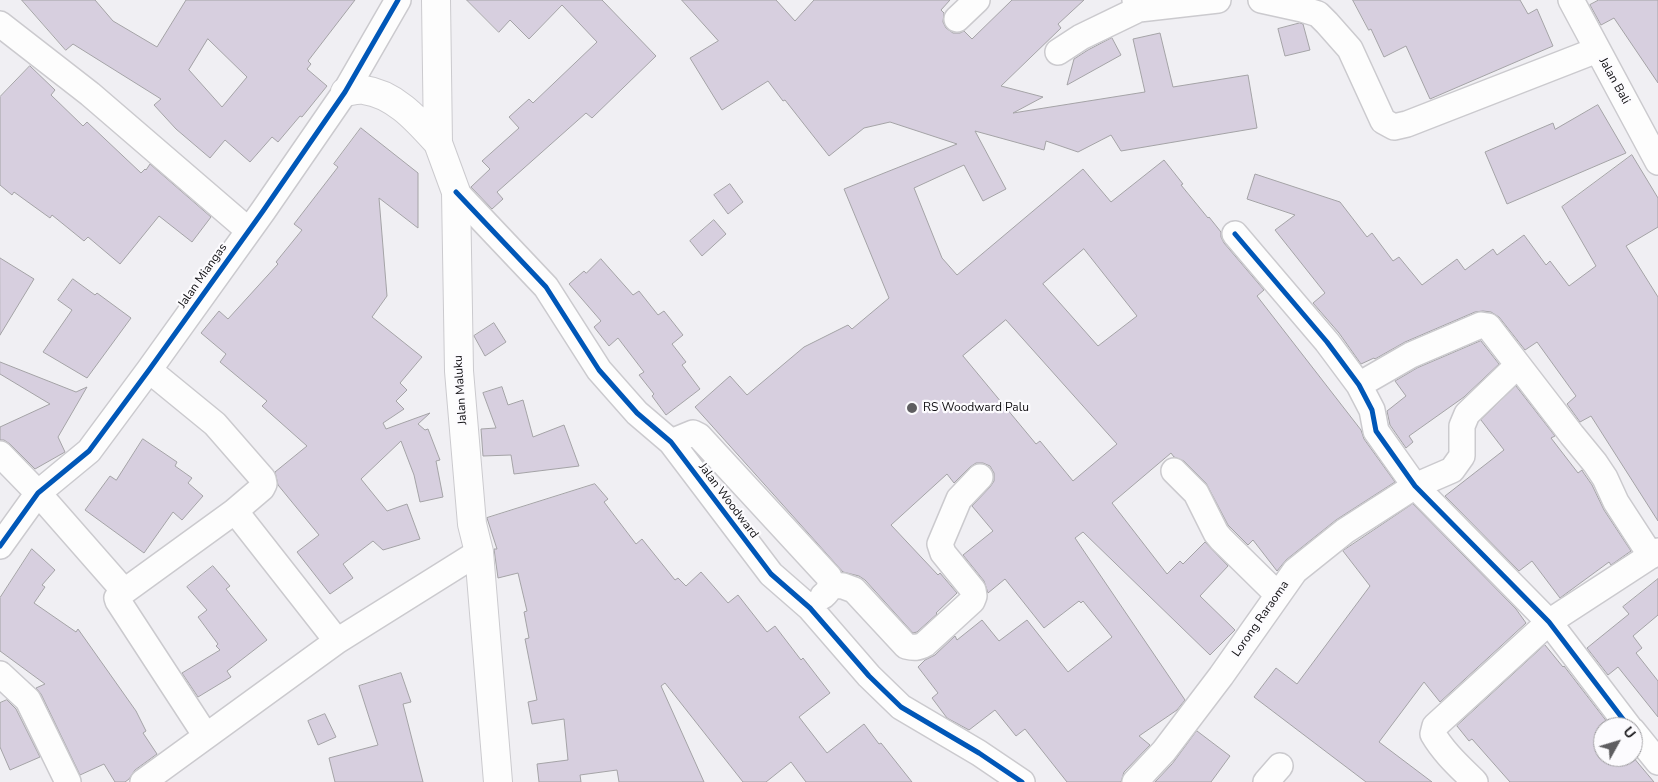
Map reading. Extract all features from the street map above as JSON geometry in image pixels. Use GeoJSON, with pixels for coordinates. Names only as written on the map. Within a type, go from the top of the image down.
{"type":"FeatureCollection","features":[{"type":"Feature","properties":{"kind":"main road","name":"Jalan Maluku"},"geometry":{"type":"LineString","coordinates":[[436,0],[438,143],[456,192],[458,371],[472,524],[479,552],[498,782]]}},
{"type":"Feature","properties":{"kind":"main road"},"geometry":{"type":"LineString","coordinates":[[345,92],[363,90],[392,99],[421,124],[438,143]]}},
{"type":"Feature","properties":{"kind":"street","name":"Jalan Miangas"},"geometry":{"type":"LineString","coordinates":[[0,546],[38,493],[89,451],[150,370],[345,92],[398,0]]}},
{"type":"Feature","properties":{"kind":"street"},"geometry":{"type":"LineString","coordinates":[[957,19],[977,0]]}},
{"type":"Feature","properties":{"kind":"street"},"geometry":{"type":"LineString","coordinates":[[1058,52],[1081,37],[1139,6],[1176,6],[1218,0]]}},
{"type":"Feature","properties":{"kind":"street"},"geometry":{"type":"LineString","coordinates":[[1261,0],[1318,14],[1328,23],[1350,49],[1383,121],[1394,127],[1407,124],[1597,50]]}},
{"type":"Feature","properties":{"kind":"street","name":"Jalan Bali"},"geometry":{"type":"LineString","coordinates":[[1570,0],[1658,162]]}},
{"type":"Feature","properties":{"kind":"street"},"geometry":{"type":"LineString","coordinates":[[0,24],[90,94],[248,230]]}},
{"type":"Feature","properties":{"kind":"street","name":"Jalan Woodward"},"geometry":{"type":"LineString","coordinates":[[456,192],[546,287],[598,370],[637,413],[671,442],[770,574],[810,608],[870,676],[901,707],[979,753],[1022,782]]}},
{"type":"Feature","properties":{"kind":"street"},"geometry":{"type":"LineString","coordinates":[[1235,234],[1327,342],[1359,385],[1372,410],[1376,431],[1415,486],[1549,622],[1622,717]]}},
{"type":"Feature","properties":{"kind":"street"},"geometry":{"type":"LineString","coordinates":[[1359,385],[1411,356],[1484,324],[1488,326],[1595,463],[1605,478],[1616,502],[1654,553],[1549,622],[1435,726],[1433,734],[1438,742],[1453,761],[1475,782]]}},
{"type":"Feature","properties":{"kind":"street","name":"Lorong Raraoma"},"geometry":{"type":"LineString","coordinates":[[1135,782],[1164,751],[1221,676],[1295,572],[1345,531],[1415,486],[1452,470],[1462,456],[1464,420],[1467,414],[1518,365]]}},
{"type":"Feature","properties":{"kind":"street"},"geometry":{"type":"LineString","coordinates":[[150,370],[215,424],[263,479],[264,484],[262,488],[235,511],[117,598],[206,736]]}},
{"type":"Feature","properties":{"kind":"street"},"geometry":{"type":"LineString","coordinates":[[671,442],[693,433],[699,436],[829,577],[831,584],[828,591],[810,608]]}},
{"type":"Feature","properties":{"kind":"street"},"geometry":{"type":"LineString","coordinates":[[0,454],[38,493],[117,583],[122,593]]}},
{"type":"Feature","properties":{"kind":"street"},"geometry":{"type":"LineString","coordinates":[[1174,472],[1196,493],[1221,539],[1278,595]]}},
{"type":"Feature","properties":{"kind":"street"},"geometry":{"type":"LineString","coordinates":[[831,584],[854,590],[906,646],[919,648],[925,644],[972,601],[974,596],[974,590],[942,553],[940,544],[960,500],[980,477]]}},
{"type":"Feature","properties":{"kind":"street"},"geometry":{"type":"LineString","coordinates":[[235,511],[338,641]]}},
{"type":"Feature","properties":{"kind":"street"},"geometry":{"type":"LineString","coordinates":[[143,782],[338,641],[479,552]]}},
{"type":"Feature","properties":{"kind":"street"},"geometry":{"type":"LineString","coordinates":[[0,674],[28,700],[68,782]]}},
{"type":"Feature","properties":{"kind":"street"},"geometry":{"type":"LineString","coordinates":[[1643,744],[1658,762]]}},
{"type":"Feature","properties":{"kind":"street"},"geometry":{"type":"LineString","coordinates":[[1651,782],[1658,770]]}},
{"type":"Feature","properties":{"kind":"building"},"geometry":{"type":"Polygon","coordinates":[[[22,0],[95,0],[113,21],[157,47],[186,0],[355,0],[308,61],[311,64],[307,69],[327,86],[302,117],[300,116],[278,142],[272,137],[250,162],[225,140],[210,158],[176,129],[154,105],[161,99],[73,44],[66,50],[22,0]],[[208,39],[189,70],[222,107],[247,77],[208,39]]]}},
{"type":"Feature","properties":{"kind":"building"},"geometry":{"type":"Polygon","coordinates":[[[467,0],[602,0],[656,56],[592,118],[586,113],[497,192],[503,199],[492,209],[471,187],[490,169],[482,161],[519,128],[509,117],[529,99],[533,103],[597,42],[562,5],[529,39],[510,20],[499,32],[467,0]]]}},
{"type":"Feature","properties":{"kind":"building"},"geometry":{"type":"Polygon","coordinates":[[[682,0],[776,0],[795,21],[814,0],[950,0],[941,10],[944,13],[943,22],[946,28],[953,33],[964,31],[972,39],[1012,0],[1084,0],[1058,24],[1061,28],[1001,86],[1043,97],[1013,113],[1145,92],[1133,39],[1160,33],[1173,87],[1248,75],[1257,128],[1121,151],[1111,135],[1078,152],[1046,141],[1044,150],[975,131],[1006,189],[983,201],[964,165],[914,188],[942,258],[957,275],[1083,169],[1111,202],[1164,160],[1183,184],[1181,185],[1221,232],[1224,243],[1264,290],[1257,296],[1361,430],[1364,439],[1395,482],[1336,520],[1286,560],[1277,571],[1253,540],[1248,545],[1228,525],[1206,483],[1184,461],[1174,457],[1171,453],[1112,503],[1167,574],[1180,561],[1183,564],[1205,542],[1228,566],[1200,596],[1235,630],[1210,655],[1083,532],[1075,538],[1185,700],[1177,710],[1139,736],[1150,745],[1124,772],[1121,782],[1067,782],[1025,729],[1016,736],[995,710],[969,730],[947,718],[932,698],[938,693],[918,667],[925,660],[935,655],[955,636],[957,640],[982,620],[999,641],[1027,620],[1068,672],[1112,637],[1083,601],[1081,603],[1079,601],[1044,628],[1005,579],[988,593],[984,581],[963,555],[993,531],[972,506],[994,481],[994,473],[990,466],[976,463],[954,483],[947,474],[891,525],[938,575],[940,573],[957,593],[937,614],[917,632],[913,633],[865,580],[859,576],[843,572],[695,407],[730,376],[747,395],[804,347],[848,325],[852,329],[889,298],[844,189],[957,144],[890,122],[864,128],[829,156],[768,81],[722,110],[690,58],[718,41],[682,0]],[[1084,249],[1043,284],[1098,346],[1137,316],[1084,249]],[[1006,320],[963,356],[1036,444],[1040,441],[1073,481],[1117,444],[1006,320]]]}},
{"type":"Feature","properties":{"kind":"building"},"geometry":{"type":"Polygon","coordinates":[[[1353,0],[1520,0],[1528,14],[1537,9],[1553,46],[1430,99],[1406,46],[1384,57],[1371,29],[1369,30],[1353,0]]]}},
{"type":"Feature","properties":{"kind":"building"},"geometry":{"type":"Polygon","coordinates":[[[1599,0],[1658,0],[1658,83],[1614,18],[1601,25],[1590,5],[1599,0]]]}},
{"type":"Feature","properties":{"kind":"building"},"geometry":{"type":"Polygon","coordinates":[[[1300,23],[1303,24],[1310,50],[1285,56],[1278,29],[1300,23]]]}},
{"type":"Feature","properties":{"kind":"building"},"geometry":{"type":"Polygon","coordinates":[[[1112,38],[1121,55],[1067,85],[1074,59],[1112,38]]]}},
{"type":"Feature","properties":{"kind":"building"},"geometry":{"type":"Polygon","coordinates":[[[30,66],[55,90],[51,95],[83,126],[87,122],[141,173],[150,164],[211,217],[192,242],[159,216],[120,264],[88,237],[84,241],[52,215],[50,218],[14,192],[12,195],[0,185],[0,97],[30,66]]]}},
{"type":"Feature","properties":{"kind":"building"},"geometry":{"type":"Polygon","coordinates":[[[1598,105],[1626,153],[1507,204],[1485,152],[1553,123],[1555,129],[1598,105]]]}},
{"type":"Feature","properties":{"kind":"building"},"geometry":{"type":"Polygon","coordinates":[[[361,128],[418,173],[418,228],[379,198],[387,296],[372,317],[422,357],[400,383],[407,390],[396,401],[404,409],[383,423],[386,429],[430,413],[418,424],[425,430],[428,429],[440,460],[436,461],[443,497],[420,502],[414,475],[401,441],[361,479],[387,511],[407,504],[420,539],[383,550],[373,541],[343,564],[353,578],[330,594],[297,552],[319,535],[278,485],[275,472],[307,446],[262,406],[267,401],[220,362],[226,354],[201,333],[219,311],[228,319],[278,264],[276,262],[302,230],[294,224],[338,167],[334,164],[361,128]]]}},
{"type":"Feature","properties":{"kind":"building"},"geometry":{"type":"Polygon","coordinates":[[[1632,155],[1658,198],[1658,227],[1626,246],[1658,297],[1658,521],[1591,416],[1580,422],[1567,404],[1576,396],[1537,342],[1525,350],[1499,317],[1491,312],[1475,312],[1405,342],[1375,359],[1361,364],[1339,333],[1313,303],[1325,293],[1275,230],[1295,215],[1247,199],[1255,174],[1340,202],[1367,237],[1372,233],[1393,261],[1399,257],[1422,285],[1457,259],[1465,270],[1493,249],[1497,255],[1524,235],[1546,265],[1550,261],[1569,286],[1596,266],[1562,207],[1632,155]]]}},
{"type":"Feature","properties":{"kind":"building"},"geometry":{"type":"Polygon","coordinates":[[[730,184],[743,202],[728,214],[714,195],[730,184]]]}},
{"type":"Feature","properties":{"kind":"building"},"geometry":{"type":"Polygon","coordinates":[[[714,220],[726,234],[702,256],[690,241],[714,220]]]}},
{"type":"Feature","properties":{"kind":"building"},"geometry":{"type":"Polygon","coordinates":[[[0,258],[34,279],[0,335],[0,258]]]}},
{"type":"Feature","properties":{"kind":"building"},"geometry":{"type":"Polygon","coordinates":[[[601,259],[633,295],[639,291],[658,315],[664,311],[683,335],[672,344],[686,362],[682,365],[700,389],[666,415],[652,396],[654,394],[639,375],[644,372],[618,338],[609,346],[594,327],[601,321],[569,284],[584,271],[586,273],[601,259]]]}},
{"type":"Feature","properties":{"kind":"building"},"geometry":{"type":"Polygon","coordinates":[[[73,279],[95,295],[97,293],[131,318],[87,378],[43,352],[72,310],[58,300],[73,279]]]}},
{"type":"Feature","properties":{"kind":"building"},"geometry":{"type":"Polygon","coordinates":[[[494,323],[506,342],[485,356],[474,336],[494,323]]]}},
{"type":"Feature","properties":{"kind":"building"},"geometry":{"type":"Polygon","coordinates":[[[1481,341],[1499,364],[1464,397],[1409,436],[1413,442],[1406,448],[1390,425],[1387,411],[1406,396],[1395,381],[1417,368],[1481,341]]]}},
{"type":"Feature","properties":{"kind":"building"},"geometry":{"type":"Polygon","coordinates":[[[0,362],[76,392],[87,387],[58,437],[65,452],[35,469],[10,444],[0,440],[0,427],[50,404],[0,374],[0,362]]]}},
{"type":"Feature","properties":{"kind":"building"},"geometry":{"type":"Polygon","coordinates":[[[1516,386],[1555,436],[1551,438],[1578,473],[1582,470],[1592,485],[1604,510],[1631,551],[1611,565],[1609,562],[1560,598],[1532,561],[1519,571],[1445,496],[1504,450],[1481,420],[1516,386]]]}},
{"type":"Feature","properties":{"kind":"building"},"geometry":{"type":"Polygon","coordinates":[[[502,387],[508,405],[523,400],[533,437],[564,425],[579,466],[514,474],[511,455],[483,456],[481,429],[496,428],[483,393],[502,387]]]}},
{"type":"Feature","properties":{"kind":"building"},"geometry":{"type":"Polygon","coordinates":[[[143,439],[177,462],[175,466],[192,478],[188,483],[203,496],[182,520],[173,512],[144,553],[85,510],[110,476],[116,480],[143,439]]]}},
{"type":"Feature","properties":{"kind":"building"},"geometry":{"type":"Polygon","coordinates":[[[595,484],[608,499],[604,502],[636,544],[642,539],[675,580],[678,578],[686,586],[701,572],[728,603],[738,595],[767,632],[775,626],[801,660],[803,658],[830,693],[799,717],[827,753],[864,724],[912,782],[806,782],[791,762],[766,782],[743,782],[665,683],[661,686],[704,782],[619,782],[617,770],[580,775],[581,782],[539,782],[537,764],[568,760],[564,719],[532,724],[528,702],[537,700],[525,639],[529,638],[524,612],[527,611],[518,573],[498,578],[494,549],[497,549],[487,518],[595,484]]]}},
{"type":"Feature","properties":{"kind":"building"},"geometry":{"type":"Polygon","coordinates":[[[1413,504],[1516,609],[1526,623],[1440,702],[1424,682],[1379,742],[1432,782],[1366,782],[1254,697],[1276,668],[1297,684],[1370,586],[1343,551],[1413,504]]]}},
{"type":"Feature","properties":{"kind":"building"},"geometry":{"type":"Polygon","coordinates":[[[32,549],[55,570],[42,585],[45,587],[34,603],[76,632],[78,629],[136,711],[146,731],[143,733],[157,754],[135,770],[125,782],[115,782],[104,764],[80,775],[41,694],[36,688],[45,684],[0,651],[0,598],[32,549]]]}},
{"type":"Feature","properties":{"kind":"building"},"geometry":{"type":"Polygon","coordinates":[[[213,566],[230,586],[226,589],[267,640],[227,671],[231,677],[198,697],[182,673],[220,650],[216,646],[218,644],[198,617],[207,610],[187,587],[213,566]]]}},
{"type":"Feature","properties":{"kind":"building"},"geometry":{"type":"Polygon","coordinates":[[[1658,579],[1658,615],[1633,636],[1642,648],[1636,653],[1658,681],[1658,717],[1618,667],[1608,675],[1587,648],[1629,614],[1623,607],[1658,579]]]}},
{"type":"Feature","properties":{"kind":"building"},"geometry":{"type":"Polygon","coordinates":[[[1545,645],[1564,666],[1603,717],[1593,717],[1593,767],[1641,767],[1654,782],[1510,782],[1472,739],[1469,741],[1457,726],[1545,645]]]}},
{"type":"Feature","properties":{"kind":"building"},"geometry":{"type":"Polygon","coordinates":[[[401,673],[411,702],[403,704],[423,782],[335,782],[329,758],[378,745],[359,686],[401,673]]]}},
{"type":"Feature","properties":{"kind":"building"},"geometry":{"type":"Polygon","coordinates":[[[7,700],[16,709],[40,757],[10,770],[0,747],[0,703],[7,700]]]}},
{"type":"Feature","properties":{"kind":"building"},"geometry":{"type":"Polygon","coordinates":[[[325,714],[336,737],[318,745],[308,721],[325,714]]]}},
{"type":"Feature","properties":{"kind":"building"},"geometry":{"type":"Polygon","coordinates":[[[1197,731],[1230,756],[1211,782],[1155,782],[1172,764],[1197,731]]]}},
{"type":"Feature","properties":{"kind":"cycle path"},"geometry":{"type":"LineString","coordinates":[[0,546],[38,493],[89,451],[149,370],[263,211],[345,92],[398,0]]}},
{"type":"Feature","properties":{"kind":"cycle path"},"geometry":{"type":"LineString","coordinates":[[456,192],[546,287],[599,370],[637,413],[671,442],[771,574],[810,608],[869,676],[901,707],[979,753],[1022,782]]}},
{"type":"Feature","properties":{"kind":"cycle path"},"geometry":{"type":"LineString","coordinates":[[1235,234],[1327,342],[1359,385],[1372,410],[1376,431],[1415,486],[1549,622],[1621,717]]}},
{"type":"Feature","properties":{"kind":"place","name":"RS Woodward Palu"},"geometry":{"type":"Point","coordinates":[912,408]}}]}
